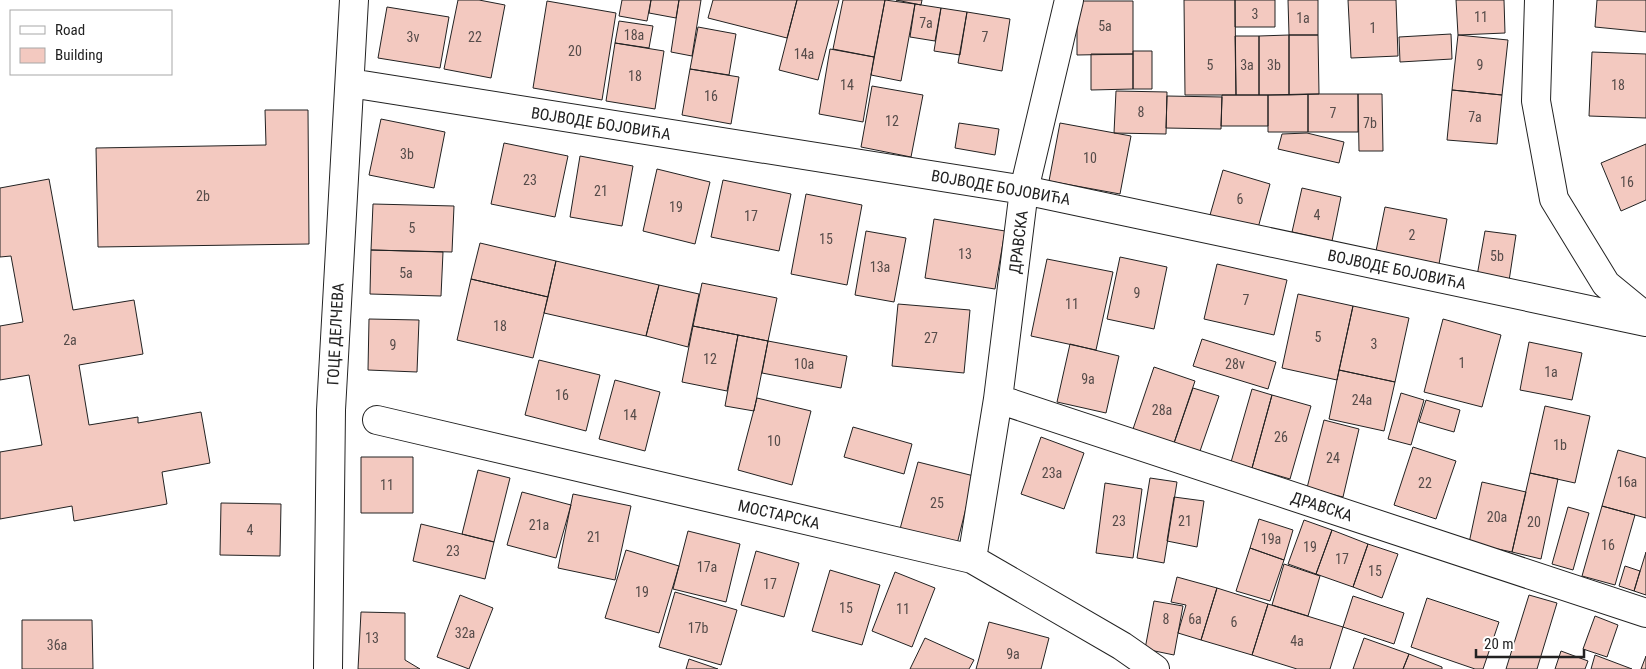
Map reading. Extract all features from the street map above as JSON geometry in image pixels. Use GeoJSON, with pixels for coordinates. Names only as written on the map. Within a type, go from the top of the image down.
{"type":"FeatureCollection","features":[{"type":"Feature","properties":{"kind":"street","name":"ГОЦЕ ДЕЛЧЕВА"},"geometry":{"type":"LineString","coordinates":[[328,669],[330,410],[354,0]]}},
{"type":"Feature","properties":{"kind":"street","name":"ДРАВСКА"},"geometry":{"type":"LineString","coordinates":[[972,559],[998,399],[1024,190],[1069,0]]}},
{"type":"Feature","properties":{"kind":"street"},"geometry":{"type":"LineString","coordinates":[[1539,0],[1536,102],[1554,199],[1606,284],[1646,316]]}},
{"type":"Feature","properties":{"kind":"street","name":"ВОЈВОДЕ БОЈОВИЋА"},"geometry":{"type":"LineString","coordinates":[[350,83],[1024,190],[1646,322]]}},
{"type":"Feature","properties":{"kind":"street","name":"ДРАВСКА"},"geometry":{"type":"LineString","coordinates":[[998,399],[1646,614]]}},
{"type":"Feature","properties":{"kind":"street","name":"МОСТАРСКА"},"geometry":{"type":"LineString","coordinates":[[377,420],[972,559],[1122,646],[1155,669]]}},
{"type":"Feature","properties":{"kind":"building"},"geometry":{"type":"Polygon","coordinates":[[[458,0],[479,0],[505,5],[491,78],[444,69],[458,0]]]}},
{"type":"Feature","properties":{"kind":"building"},"geometry":{"type":"Polygon","coordinates":[[[622,0],[651,0],[647,21],[619,16],[622,0]]]}},
{"type":"Feature","properties":{"kind":"building"},"geometry":{"type":"Polygon","coordinates":[[[651,0],[679,0],[676,18],[649,13],[651,0]]]}},
{"type":"Feature","properties":{"kind":"building"},"geometry":{"type":"Polygon","coordinates":[[[679,0],[701,0],[692,56],[671,52],[679,0]]]}},
{"type":"Feature","properties":{"kind":"building"},"geometry":{"type":"Polygon","coordinates":[[[713,0],[797,0],[787,38],[708,18],[713,0]]]}},
{"type":"Feature","properties":{"kind":"building"},"geometry":{"type":"Polygon","coordinates":[[[797,0],[839,0],[818,80],[779,70],[797,0]]]}},
{"type":"Feature","properties":{"kind":"building"},"geometry":{"type":"Polygon","coordinates":[[[843,0],[885,0],[874,57],[833,49],[843,0]]]}},
{"type":"Feature","properties":{"kind":"building"},"geometry":{"type":"Polygon","coordinates":[[[885,0],[915,4],[901,81],[871,75],[885,0]]]}},
{"type":"Feature","properties":{"kind":"building"},"geometry":{"type":"Polygon","coordinates":[[[896,0],[922,0],[921,5],[896,0]]]}},
{"type":"Feature","properties":{"kind":"building"},"geometry":{"type":"Polygon","coordinates":[[[1184,0],[1235,0],[1236,95],[1185,95],[1184,0]]]}},
{"type":"Feature","properties":{"kind":"building"},"geometry":{"type":"Polygon","coordinates":[[[1235,0],[1275,0],[1275,27],[1235,27],[1235,0]]]}},
{"type":"Feature","properties":{"kind":"building"},"geometry":{"type":"Polygon","coordinates":[[[1288,0],[1318,0],[1318,35],[1289,35],[1288,0]]]}},
{"type":"Feature","properties":{"kind":"building"},"geometry":{"type":"Polygon","coordinates":[[[1348,0],[1396,0],[1398,56],[1351,58],[1348,0]]]}},
{"type":"Feature","properties":{"kind":"building"},"geometry":{"type":"Polygon","coordinates":[[[1456,0],[1504,0],[1505,33],[1458,35],[1456,0]]]}},
{"type":"Feature","properties":{"kind":"building"},"geometry":{"type":"Polygon","coordinates":[[[1597,0],[1646,0],[1646,32],[1595,27],[1597,0]]]}},
{"type":"Feature","properties":{"kind":"building"},"geometry":{"type":"Polygon","coordinates":[[[547,1],[616,13],[602,100],[533,88],[547,1]]]}},
{"type":"Feature","properties":{"kind":"building"},"geometry":{"type":"Polygon","coordinates":[[[1077,1],[1133,1],[1133,54],[1077,55],[1077,1]]]}},
{"type":"Feature","properties":{"kind":"building"},"geometry":{"type":"Polygon","coordinates":[[[915,4],[941,8],[935,41],[910,37],[915,4]]]}},
{"type":"Feature","properties":{"kind":"building"},"geometry":{"type":"Polygon","coordinates":[[[387,7],[449,17],[440,68],[378,58],[387,7]]]}},
{"type":"Feature","properties":{"kind":"building"},"geometry":{"type":"Polygon","coordinates":[[[941,8],[967,12],[960,55],[934,51],[941,8]]]}},
{"type":"Feature","properties":{"kind":"building"},"geometry":{"type":"Polygon","coordinates":[[[967,12],[1010,19],[1002,71],[958,63],[967,12]]]}},
{"type":"Feature","properties":{"kind":"building"},"geometry":{"type":"Polygon","coordinates":[[[619,21],[653,26],[649,48],[615,43],[619,21]]]}},
{"type":"Feature","properties":{"kind":"building"},"geometry":{"type":"Polygon","coordinates":[[[698,27],[736,34],[729,75],[690,69],[698,27]]]}},
{"type":"Feature","properties":{"kind":"building"},"geometry":{"type":"Polygon","coordinates":[[[1451,34],[1452,59],[1400,62],[1399,37],[1451,34]]]}},
{"type":"Feature","properties":{"kind":"building"},"geometry":{"type":"Polygon","coordinates":[[[1289,35],[1318,35],[1319,94],[1289,95],[1289,35]]]}},
{"type":"Feature","properties":{"kind":"building"},"geometry":{"type":"Polygon","coordinates":[[[1289,35],[1289,95],[1259,95],[1259,36],[1289,35]]]}},
{"type":"Feature","properties":{"kind":"building"},"geometry":{"type":"Polygon","coordinates":[[[1458,35],[1508,40],[1502,95],[1452,90],[1458,35]]]}},
{"type":"Feature","properties":{"kind":"building"},"geometry":{"type":"Polygon","coordinates":[[[1235,36],[1259,36],[1259,95],[1236,95],[1235,36]]]}},
{"type":"Feature","properties":{"kind":"building"},"geometry":{"type":"Polygon","coordinates":[[[615,43],[664,51],[655,109],[606,101],[615,43]]]}},
{"type":"Feature","properties":{"kind":"building"},"geometry":{"type":"Polygon","coordinates":[[[830,49],[874,57],[863,122],[819,114],[830,49]]]}},
{"type":"Feature","properties":{"kind":"building"},"geometry":{"type":"Polygon","coordinates":[[[1133,51],[1152,51],[1152,89],[1133,89],[1133,51]]]}},
{"type":"Feature","properties":{"kind":"building"},"geometry":{"type":"Polygon","coordinates":[[[1592,52],[1646,54],[1646,118],[1589,116],[1592,52]]]}},
{"type":"Feature","properties":{"kind":"building"},"geometry":{"type":"Polygon","coordinates":[[[1091,54],[1133,54],[1133,89],[1091,90],[1091,54]]]}},
{"type":"Feature","properties":{"kind":"building"},"geometry":{"type":"Polygon","coordinates":[[[690,69],[739,77],[731,124],[682,115],[690,69]]]}},
{"type":"Feature","properties":{"kind":"building"},"geometry":{"type":"Polygon","coordinates":[[[872,86],[923,95],[911,157],[861,147],[872,86]]]}},
{"type":"Feature","properties":{"kind":"building"},"geometry":{"type":"Polygon","coordinates":[[[1452,90],[1502,95],[1497,144],[1447,140],[1452,90]]]}},
{"type":"Feature","properties":{"kind":"building"},"geometry":{"type":"Polygon","coordinates":[[[1116,91],[1167,92],[1166,134],[1114,133],[1116,91]]]}},
{"type":"Feature","properties":{"kind":"building"},"geometry":{"type":"Polygon","coordinates":[[[1308,94],[1308,132],[1268,132],[1268,95],[1308,94]]]}},
{"type":"Feature","properties":{"kind":"building"},"geometry":{"type":"Polygon","coordinates":[[[1308,94],[1358,94],[1358,132],[1308,132],[1308,94]]]}},
{"type":"Feature","properties":{"kind":"building"},"geometry":{"type":"Polygon","coordinates":[[[1358,94],[1382,94],[1383,151],[1359,151],[1358,94]]]}},
{"type":"Feature","properties":{"kind":"building"},"geometry":{"type":"Polygon","coordinates":[[[1222,95],[1268,95],[1268,126],[1221,126],[1222,95]]]}},
{"type":"Feature","properties":{"kind":"building"},"geometry":{"type":"Polygon","coordinates":[[[1167,96],[1222,97],[1221,129],[1166,128],[1167,96]]]}},
{"type":"Feature","properties":{"kind":"building"},"geometry":{"type":"Polygon","coordinates":[[[265,110],[308,110],[309,244],[98,247],[96,148],[266,145],[265,110]]]}},
{"type":"Feature","properties":{"kind":"building"},"geometry":{"type":"Polygon","coordinates":[[[381,119],[445,132],[434,188],[369,175],[381,119]]]}},
{"type":"Feature","properties":{"kind":"building"},"geometry":{"type":"Polygon","coordinates":[[[959,123],[999,129],[995,155],[955,148],[959,123]]]}},
{"type":"Feature","properties":{"kind":"building"},"geometry":{"type":"Polygon","coordinates":[[[1060,123],[1131,136],[1120,194],[1049,181],[1060,123]]]}},
{"type":"Feature","properties":{"kind":"building"},"geometry":{"type":"Polygon","coordinates":[[[1307,133],[1344,142],[1339,163],[1278,149],[1282,134],[1307,133]]]}},
{"type":"Feature","properties":{"kind":"building"},"geometry":{"type":"Polygon","coordinates":[[[504,143],[568,156],[555,217],[491,204],[504,143]]]}},
{"type":"Feature","properties":{"kind":"building"},"geometry":{"type":"Polygon","coordinates":[[[1646,144],[1646,200],[1621,211],[1601,163],[1646,144]]]}},
{"type":"Feature","properties":{"kind":"building"},"geometry":{"type":"Polygon","coordinates":[[[580,156],[633,166],[622,226],[570,217],[580,156]]]}},
{"type":"Feature","properties":{"kind":"building"},"geometry":{"type":"Polygon","coordinates":[[[657,169],[710,182],[695,244],[643,231],[657,169]]]}},
{"type":"Feature","properties":{"kind":"building"},"geometry":{"type":"Polygon","coordinates":[[[1223,170],[1270,184],[1258,228],[1210,215],[1223,170]]]}},
{"type":"Feature","properties":{"kind":"building"},"geometry":{"type":"Polygon","coordinates":[[[49,179],[73,310],[134,300],[143,354],[79,365],[89,425],[138,417],[138,423],[201,412],[210,463],[162,472],[167,504],[74,521],[72,506],[0,519],[0,452],[42,445],[29,375],[0,380],[0,326],[23,322],[11,256],[0,257],[0,188],[49,179]]]}},
{"type":"Feature","properties":{"kind":"building"},"geometry":{"type":"Polygon","coordinates":[[[723,180],[791,194],[779,251],[711,237],[723,180]]]}},
{"type":"Feature","properties":{"kind":"building"},"geometry":{"type":"Polygon","coordinates":[[[1302,188],[1341,197],[1332,241],[1292,232],[1302,188]]]}},
{"type":"Feature","properties":{"kind":"building"},"geometry":{"type":"Polygon","coordinates":[[[806,194],[862,205],[847,285],[791,274],[806,194]]]}},
{"type":"Feature","properties":{"kind":"building"},"geometry":{"type":"Polygon","coordinates":[[[373,204],[454,206],[452,252],[371,250],[373,204]]]}},
{"type":"Feature","properties":{"kind":"building"},"geometry":{"type":"Polygon","coordinates":[[[1385,207],[1447,219],[1439,264],[1376,251],[1385,207]]]}},
{"type":"Feature","properties":{"kind":"building"},"geometry":{"type":"Polygon","coordinates":[[[934,219],[1005,231],[995,289],[925,278],[934,219]]]}},
{"type":"Feature","properties":{"kind":"building"},"geometry":{"type":"Polygon","coordinates":[[[866,231],[906,238],[894,302],[855,295],[866,231]]]}},
{"type":"Feature","properties":{"kind":"building"},"geometry":{"type":"Polygon","coordinates":[[[1485,231],[1516,235],[1509,281],[1477,276],[1485,231]]]}},
{"type":"Feature","properties":{"kind":"building"},"geometry":{"type":"Polygon","coordinates":[[[480,243],[556,261],[548,297],[471,279],[480,243]]]}},
{"type":"Feature","properties":{"kind":"building"},"geometry":{"type":"Polygon","coordinates":[[[371,250],[443,252],[441,296],[370,294],[371,250]]]}},
{"type":"Feature","properties":{"kind":"building"},"geometry":{"type":"Polygon","coordinates":[[[1120,257],[1167,267],[1154,329],[1107,319],[1120,257]]]}},
{"type":"Feature","properties":{"kind":"building"},"geometry":{"type":"Polygon","coordinates":[[[1047,259],[1113,272],[1096,350],[1031,336],[1047,259]]]}},
{"type":"Feature","properties":{"kind":"building"},"geometry":{"type":"Polygon","coordinates":[[[556,261],[659,285],[646,336],[544,313],[556,261]]]}},
{"type":"Feature","properties":{"kind":"building"},"geometry":{"type":"Polygon","coordinates":[[[1217,264],[1287,280],[1274,335],[1204,319],[1217,264]]]}},
{"type":"Feature","properties":{"kind":"building"},"geometry":{"type":"Polygon","coordinates":[[[471,279],[548,297],[533,358],[457,340],[471,279]]]}},
{"type":"Feature","properties":{"kind":"building"},"geometry":{"type":"Polygon","coordinates":[[[702,283],[777,298],[768,341],[693,326],[702,283]]]}},
{"type":"Feature","properties":{"kind":"building"},"geometry":{"type":"Polygon","coordinates":[[[659,285],[699,294],[688,347],[646,336],[659,285]]]}},
{"type":"Feature","properties":{"kind":"building"},"geometry":{"type":"Polygon","coordinates":[[[1298,294],[1353,306],[1337,380],[1282,368],[1298,294]]]}},
{"type":"Feature","properties":{"kind":"building"},"geometry":{"type":"Polygon","coordinates":[[[898,304],[970,310],[964,373],[892,366],[898,304]]]}},
{"type":"Feature","properties":{"kind":"building"},"geometry":{"type":"Polygon","coordinates":[[[1353,306],[1409,318],[1395,382],[1339,370],[1353,306]]]}},
{"type":"Feature","properties":{"kind":"building"},"geometry":{"type":"Polygon","coordinates":[[[369,319],[419,320],[417,372],[368,370],[369,319]]]}},
{"type":"Feature","properties":{"kind":"building"},"geometry":{"type":"Polygon","coordinates":[[[1443,319],[1501,335],[1482,407],[1424,392],[1443,319]]]}},
{"type":"Feature","properties":{"kind":"building"},"geometry":{"type":"Polygon","coordinates":[[[693,326],[738,335],[727,391],[682,382],[693,326]]]}},
{"type":"Feature","properties":{"kind":"building"},"geometry":{"type":"Polygon","coordinates":[[[738,335],[768,341],[754,411],[725,406],[738,335]]]}},
{"type":"Feature","properties":{"kind":"building"},"geometry":{"type":"Polygon","coordinates":[[[1202,339],[1276,362],[1268,389],[1193,366],[1202,339]]]}},
{"type":"Feature","properties":{"kind":"building"},"geometry":{"type":"Polygon","coordinates":[[[768,341],[847,356],[841,388],[762,373],[768,341]]]}},
{"type":"Feature","properties":{"kind":"building"},"geometry":{"type":"Polygon","coordinates":[[[1529,342],[1582,353],[1572,400],[1520,390],[1529,342]]]}},
{"type":"Feature","properties":{"kind":"building"},"geometry":{"type":"Polygon","coordinates":[[[1070,344],[1119,356],[1106,413],[1057,402],[1070,344]]]}},
{"type":"Feature","properties":{"kind":"building"},"geometry":{"type":"Polygon","coordinates":[[[539,360],[600,375],[586,431],[525,415],[539,360]]]}},
{"type":"Feature","properties":{"kind":"building"},"geometry":{"type":"Polygon","coordinates":[[[1154,367],[1195,381],[1173,446],[1132,432],[1154,367]]]}},
{"type":"Feature","properties":{"kind":"building"},"geometry":{"type":"Polygon","coordinates":[[[1339,370],[1395,382],[1384,431],[1329,419],[1339,370]]]}},
{"type":"Feature","properties":{"kind":"building"},"geometry":{"type":"Polygon","coordinates":[[[615,380],[660,392],[645,451],[599,439],[615,380]]]}},
{"type":"Feature","properties":{"kind":"building"},"geometry":{"type":"Polygon","coordinates":[[[1193,388],[1219,396],[1199,454],[1173,446],[1193,388]]]}},
{"type":"Feature","properties":{"kind":"building"},"geometry":{"type":"Polygon","coordinates":[[[1252,389],[1272,395],[1252,468],[1231,462],[1252,389]]]}},
{"type":"Feature","properties":{"kind":"building"},"geometry":{"type":"Polygon","coordinates":[[[1401,393],[1424,400],[1411,445],[1388,439],[1401,393]]]}},
{"type":"Feature","properties":{"kind":"building"},"geometry":{"type":"Polygon","coordinates":[[[1272,395],[1311,406],[1290,479],[1252,468],[1272,395]]]}},
{"type":"Feature","properties":{"kind":"building"},"geometry":{"type":"Polygon","coordinates":[[[757,398],[811,411],[792,485],[738,470],[757,398]]]}},
{"type":"Feature","properties":{"kind":"building"},"geometry":{"type":"Polygon","coordinates":[[[1426,400],[1460,410],[1454,432],[1419,422],[1426,400]]]}},
{"type":"Feature","properties":{"kind":"building"},"geometry":{"type":"Polygon","coordinates":[[[1545,406],[1590,416],[1575,483],[1530,473],[1545,406]]]}},
{"type":"Feature","properties":{"kind":"building"},"geometry":{"type":"Polygon","coordinates":[[[1324,420],[1359,429],[1343,497],[1307,488],[1324,420]]]}},
{"type":"Feature","properties":{"kind":"building"},"geometry":{"type":"Polygon","coordinates":[[[853,427],[912,444],[904,474],[844,457],[853,427]]]}},
{"type":"Feature","properties":{"kind":"building"},"geometry":{"type":"Polygon","coordinates":[[[1041,437],[1084,453],[1064,509],[1021,494],[1041,437]]]}},
{"type":"Feature","properties":{"kind":"building"},"geometry":{"type":"Polygon","coordinates":[[[1413,447],[1456,461],[1436,519],[1394,505],[1413,447]]]}},
{"type":"Feature","properties":{"kind":"building"},"geometry":{"type":"Polygon","coordinates":[[[1618,450],[1646,458],[1646,518],[1602,506],[1618,450]]]}},
{"type":"Feature","properties":{"kind":"building"},"geometry":{"type":"Polygon","coordinates":[[[361,457],[413,457],[413,513],[361,513],[361,457]]]}},
{"type":"Feature","properties":{"kind":"building"},"geometry":{"type":"Polygon","coordinates":[[[918,462],[974,476],[957,544],[900,529],[918,462]]]}},
{"type":"Feature","properties":{"kind":"building"},"geometry":{"type":"Polygon","coordinates":[[[478,470],[510,478],[494,542],[462,534],[478,470]]]}},
{"type":"Feature","properties":{"kind":"building"},"geometry":{"type":"Polygon","coordinates":[[[1530,473],[1558,479],[1541,559],[1512,552],[1530,473]]]}},
{"type":"Feature","properties":{"kind":"building"},"geometry":{"type":"Polygon","coordinates":[[[1150,478],[1177,482],[1164,563],[1137,558],[1150,478]]]}},
{"type":"Feature","properties":{"kind":"building"},"geometry":{"type":"Polygon","coordinates":[[[1482,482],[1526,492],[1512,552],[1469,543],[1482,482]]]}},
{"type":"Feature","properties":{"kind":"building"},"geometry":{"type":"Polygon","coordinates":[[[1105,483],[1142,489],[1133,558],[1096,553],[1105,483]]]}},
{"type":"Feature","properties":{"kind":"building"},"geometry":{"type":"Polygon","coordinates":[[[522,492],[571,505],[556,558],[507,545],[522,492]]]}},
{"type":"Feature","properties":{"kind":"building"},"geometry":{"type":"Polygon","coordinates":[[[573,494],[631,506],[615,580],[558,568],[573,494]]]}},
{"type":"Feature","properties":{"kind":"building"},"geometry":{"type":"Polygon","coordinates":[[[1174,497],[1204,501],[1197,547],[1167,541],[1174,497]]]}},
{"type":"Feature","properties":{"kind":"building"},"geometry":{"type":"Polygon","coordinates":[[[221,503],[281,504],[280,556],[220,555],[221,503]]]}},
{"type":"Feature","properties":{"kind":"building"},"geometry":{"type":"Polygon","coordinates":[[[1602,506],[1635,515],[1615,585],[1582,576],[1602,506]]]}},
{"type":"Feature","properties":{"kind":"building"},"geometry":{"type":"Polygon","coordinates":[[[1568,507],[1589,513],[1573,570],[1552,564],[1568,507]]]}},
{"type":"Feature","properties":{"kind":"building"},"geometry":{"type":"Polygon","coordinates":[[[1259,519],[1293,530],[1284,560],[1250,548],[1259,519]]]}},
{"type":"Feature","properties":{"kind":"building"},"geometry":{"type":"Polygon","coordinates":[[[1304,520],[1332,530],[1316,574],[1288,564],[1304,520]]]}},
{"type":"Feature","properties":{"kind":"building"},"geometry":{"type":"Polygon","coordinates":[[[421,524],[494,542],[485,579],[413,561],[421,524]]]}},
{"type":"Feature","properties":{"kind":"building"},"geometry":{"type":"Polygon","coordinates":[[[1332,530],[1368,544],[1353,587],[1316,574],[1332,530]]]}},
{"type":"Feature","properties":{"kind":"building"},"geometry":{"type":"Polygon","coordinates":[[[688,531],[740,544],[726,602],[673,589],[688,531]]]}},
{"type":"Feature","properties":{"kind":"building"},"geometry":{"type":"Polygon","coordinates":[[[1368,544],[1398,554],[1382,598],[1353,587],[1368,544]]]}},
{"type":"Feature","properties":{"kind":"building"},"geometry":{"type":"Polygon","coordinates":[[[1250,548],[1284,560],[1270,601],[1236,591],[1250,548]]]}},
{"type":"Feature","properties":{"kind":"building"},"geometry":{"type":"Polygon","coordinates":[[[626,550],[679,566],[659,633],[605,618],[626,550]]]}},
{"type":"Feature","properties":{"kind":"building"},"geometry":{"type":"Polygon","coordinates":[[[756,551],[799,563],[784,617],[741,605],[756,551]]]}},
{"type":"Feature","properties":{"kind":"building"},"geometry":{"type":"Polygon","coordinates":[[[1646,552],[1646,595],[1634,591],[1646,552]]]}},
{"type":"Feature","properties":{"kind":"building"},"geometry":{"type":"Polygon","coordinates":[[[1284,564],[1320,576],[1308,616],[1272,605],[1284,564]]]}},
{"type":"Feature","properties":{"kind":"building"},"geometry":{"type":"Polygon","coordinates":[[[1625,566],[1640,571],[1634,591],[1619,586],[1625,566]]]}},
{"type":"Feature","properties":{"kind":"building"},"geometry":{"type":"Polygon","coordinates":[[[830,570],[880,585],[862,645],[812,631],[830,570]]]}},
{"type":"Feature","properties":{"kind":"building"},"geometry":{"type":"Polygon","coordinates":[[[895,572],[935,588],[912,647],[872,631],[895,572]]]}},
{"type":"Feature","properties":{"kind":"building"},"geometry":{"type":"Polygon","coordinates":[[[1177,577],[1217,588],[1201,640],[1178,633],[1186,605],[1171,602],[1177,577]]]}},
{"type":"Feature","properties":{"kind":"building"},"geometry":{"type":"Polygon","coordinates":[[[1217,588],[1268,604],[1252,655],[1201,640],[1217,588]]]}},
{"type":"Feature","properties":{"kind":"building"},"geometry":{"type":"Polygon","coordinates":[[[675,592],[737,610],[721,665],[659,647],[675,592]]]}},
{"type":"Feature","properties":{"kind":"building"},"geometry":{"type":"Polygon","coordinates":[[[460,595],[493,608],[469,669],[437,657],[460,595]]]}},
{"type":"Feature","properties":{"kind":"building"},"geometry":{"type":"Polygon","coordinates":[[[1529,595],[1557,603],[1537,669],[1506,669],[1529,595]]]}},
{"type":"Feature","properties":{"kind":"building"},"geometry":{"type":"Polygon","coordinates":[[[1353,596],[1404,613],[1394,644],[1343,627],[1353,596]]]}},
{"type":"Feature","properties":{"kind":"building"},"geometry":{"type":"Polygon","coordinates":[[[1427,598],[1499,622],[1483,669],[1475,669],[1411,647],[1427,598]]]}},
{"type":"Feature","properties":{"kind":"building"},"geometry":{"type":"Polygon","coordinates":[[[1154,601],[1183,606],[1174,655],[1145,649],[1154,601]]]}},
{"type":"Feature","properties":{"kind":"building"},"geometry":{"type":"Polygon","coordinates":[[[1268,604],[1343,627],[1330,669],[1297,669],[1252,655],[1268,604]]]}},
{"type":"Feature","properties":{"kind":"building"},"geometry":{"type":"Polygon","coordinates":[[[361,612],[405,613],[405,660],[420,669],[358,669],[361,612]]]}},
{"type":"Feature","properties":{"kind":"building"},"geometry":{"type":"Polygon","coordinates":[[[1595,616],[1618,625],[1607,657],[1583,649],[1595,616]]]}},
{"type":"Feature","properties":{"kind":"building"},"geometry":{"type":"Polygon","coordinates":[[[22,620],[92,620],[93,669],[22,669],[22,620]]]}},
{"type":"Feature","properties":{"kind":"building"},"geometry":{"type":"Polygon","coordinates":[[[989,622],[1049,638],[1041,669],[976,669],[989,622]]]}},
{"type":"Feature","properties":{"kind":"building"},"geometry":{"type":"Polygon","coordinates":[[[925,638],[974,660],[969,669],[910,669],[925,638]]]}},
{"type":"Feature","properties":{"kind":"building"},"geometry":{"type":"Polygon","coordinates":[[[1364,638],[1409,654],[1403,669],[1353,669],[1364,638]]]}},
{"type":"Feature","properties":{"kind":"building"},"geometry":{"type":"Polygon","coordinates":[[[1561,651],[1588,661],[1585,669],[1555,669],[1561,651]]]}},
{"type":"Feature","properties":{"kind":"building"},"geometry":{"type":"Polygon","coordinates":[[[1409,654],[1442,667],[1442,669],[1403,669],[1409,654]]]}},
{"type":"Feature","properties":{"kind":"building"},"geometry":{"type":"Polygon","coordinates":[[[1595,655],[1632,669],[1591,669],[1595,655]]]}},
{"type":"Feature","properties":{"kind":"building"},"geometry":{"type":"Polygon","coordinates":[[[1646,656],[1646,669],[1641,669],[1646,656]]]}},
{"type":"Feature","properties":{"kind":"building"},"geometry":{"type":"Polygon","coordinates":[[[689,659],[718,669],[686,669],[689,659]]]}}]}
